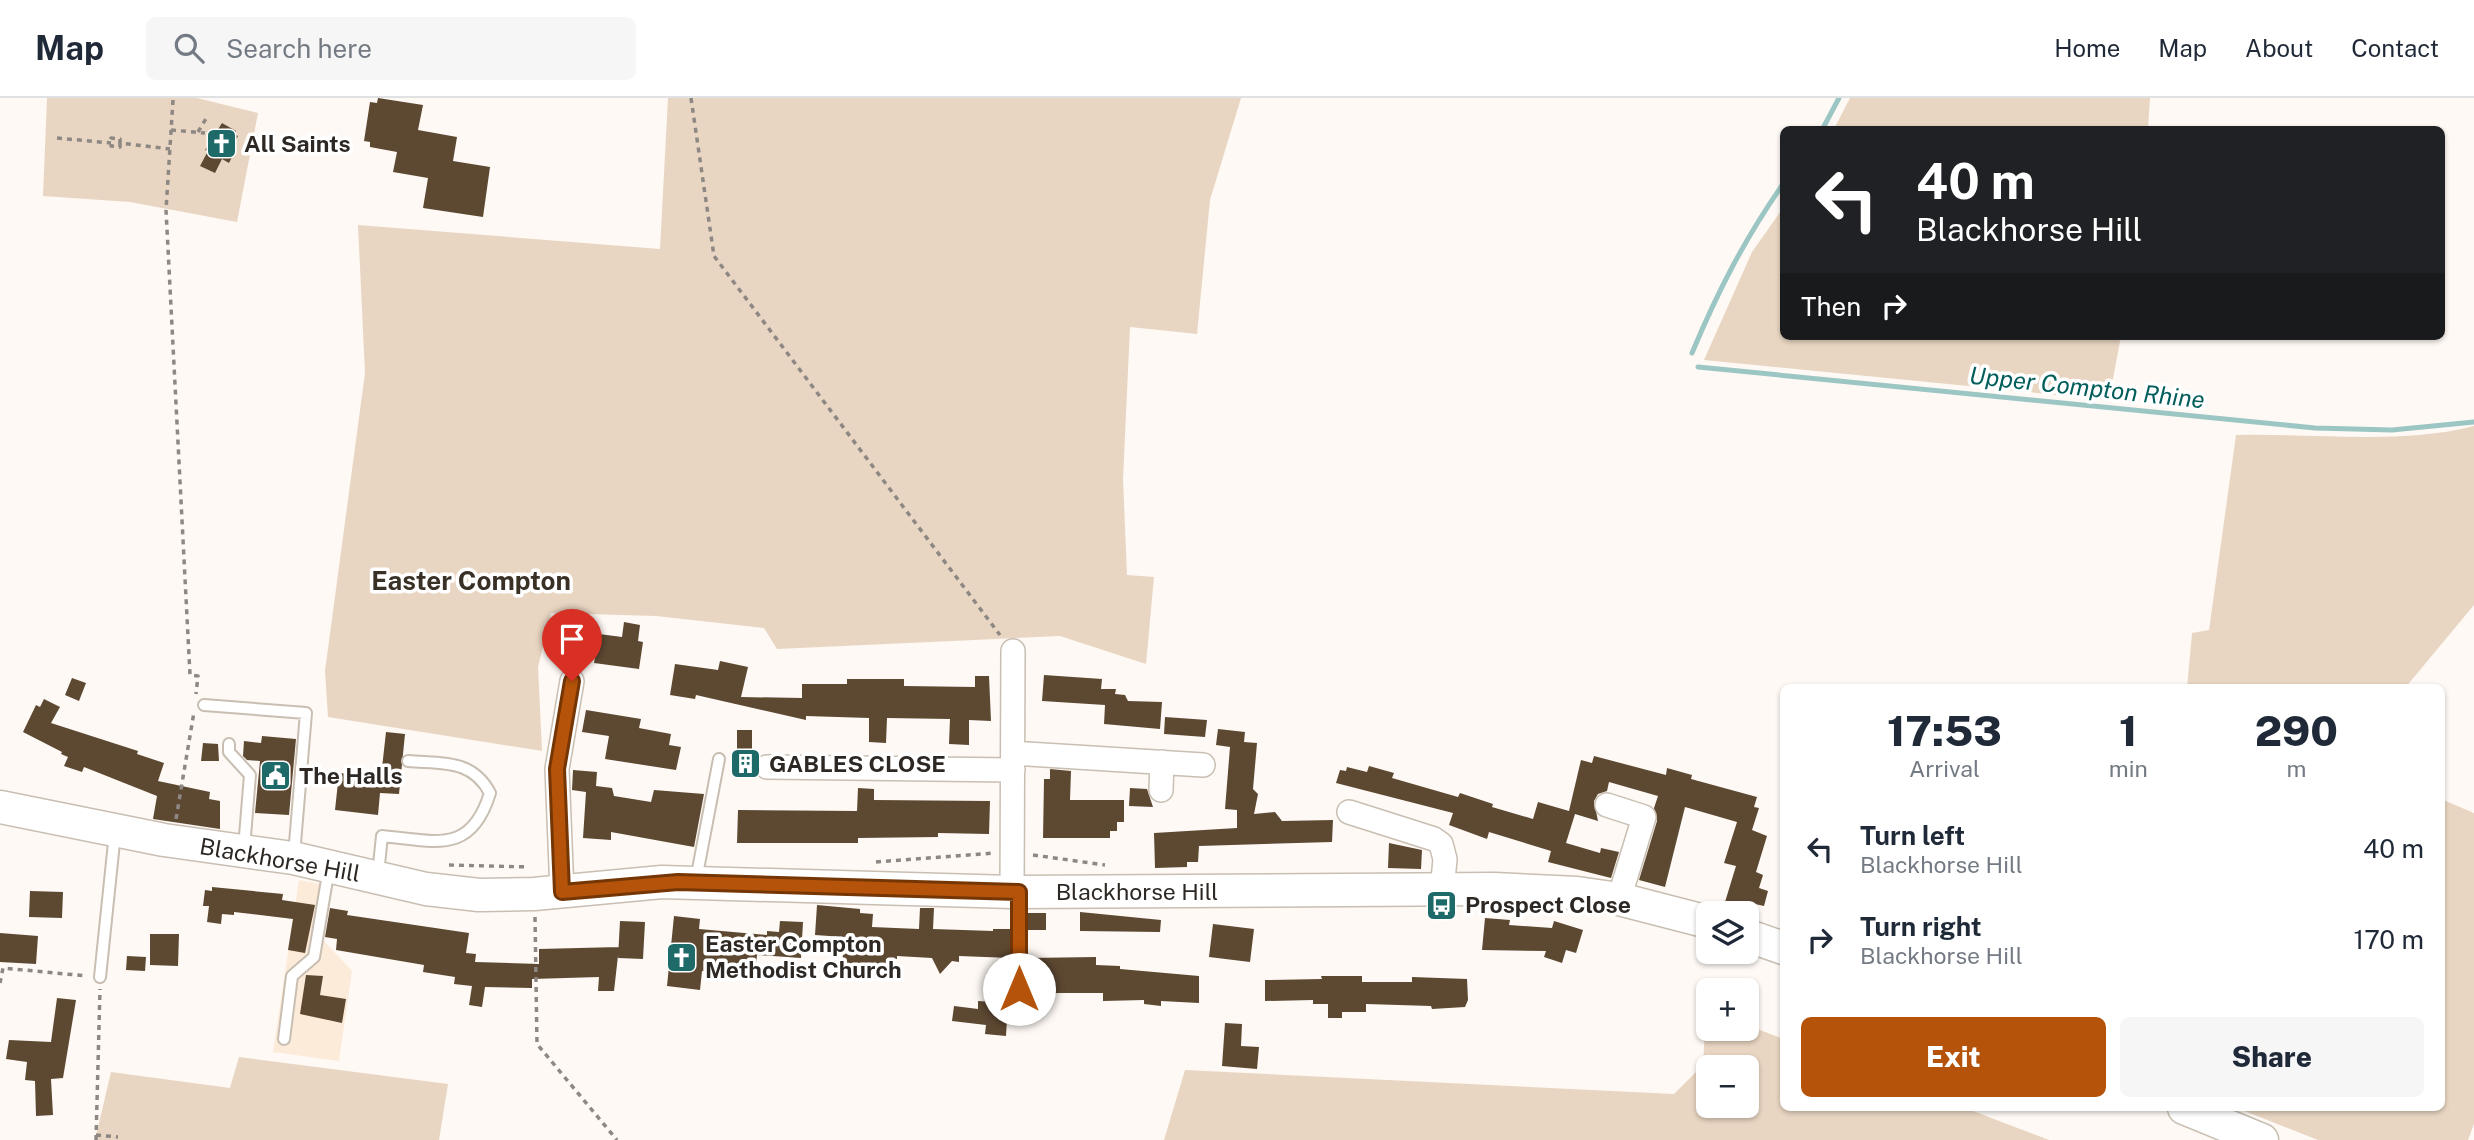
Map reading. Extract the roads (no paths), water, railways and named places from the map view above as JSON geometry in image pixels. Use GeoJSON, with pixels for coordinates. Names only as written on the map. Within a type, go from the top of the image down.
{"type":"FeatureCollection","features":[{"type":"Feature","properties":{"kind":"main road","name":"Blackhorse Hill"},"geometry":{"type":"LineString","coordinates":[[0,807],[172,841],[293,858],[426,889],[466,894],[548,893],[626,885],[695,883],[1015,892],[1577,893],[1619,899],[1696,919]]}},
{"type":"Feature","properties":{"kind":"main road"},"geometry":{"type":"LineString","coordinates":[[1759,939],[1780,946]]}},
{"type":"Feature","properties":{"kind":"main road"},"geometry":{"type":"LineString","coordinates":[[2189,1111],[2215,1125],[2262,1140]]}},
{"type":"Feature","properties":{"kind":"street"},"geometry":{"type":"LineString","coordinates":[[1013,650],[1015,892]]}},
{"type":"Feature","properties":{"kind":"street"},"geometry":{"type":"LineString","coordinates":[[548,893],[557,769],[572,681]]}},
{"type":"Feature","properties":{"kind":"street"},"geometry":{"type":"LineString","coordinates":[[767,767],[1013,762],[1162,762],[1203,765]]}},
{"type":"Feature","properties":{"kind":"street"},"geometry":{"type":"LineString","coordinates":[[1161,790],[1162,762]]}},
{"type":"Feature","properties":{"kind":"street"},"geometry":{"type":"LineString","coordinates":[[1607,805],[1644,817],[1619,899]]}},
{"type":"Feature","properties":{"kind":"street"},"geometry":{"type":"LineString","coordinates":[[1349,812],[1434,839],[1441,844],[1445,859],[1442,891]]}},
{"type":"Feature","properties":{"kind":"lane"},"geometry":{"type":"LineString","coordinates":[[204,705],[306,713],[293,858]]}},
{"type":"Feature","properties":{"kind":"lane"},"geometry":{"type":"LineString","coordinates":[[229,744],[229,752],[250,775],[243,850]]}},
{"type":"Feature","properties":{"kind":"lane"},"geometry":{"type":"LineString","coordinates":[[695,883],[719,759]]}},
{"type":"Feature","properties":{"kind":"lane"},"geometry":{"type":"LineString","coordinates":[[378,877],[382,836],[442,842],[472,831],[483,814],[490,793],[481,776],[461,765],[408,761]]}},
{"type":"Feature","properties":{"kind":"lane"},"geometry":{"type":"LineString","coordinates":[[100,977],[115,831]]}},
{"type":"Feature","properties":{"kind":"lane"},"geometry":{"type":"LineString","coordinates":[[284,1039],[292,976],[314,957],[330,865]]}},
{"type":"Feature","properties":{"kind":"lane"},"geometry":{"type":"LineString","coordinates":[[1015,892],[1019,1014]]}},
{"type":"Feature","properties":{"kind":"waterway"},"geometry":{"type":"LineString","coordinates":[[1824,126],[1839,98]]}},
{"type":"Feature","properties":{"kind":"waterway"},"geometry":{"type":"LineString","coordinates":[[1692,353],[1733,266],[1780,189]]}},
{"type":"Feature","properties":{"kind":"waterway","name":"Upper Compton Rhine"},"geometry":{"type":"LineString","coordinates":[[1698,367],[2315,428],[2392,430],[2474,422]]}},
{"type":"Feature","properties":{"kind":"place","name":"All Saints"},"geometry":{"type":"Point","coordinates":[221,144]}},
{"type":"Feature","properties":{"kind":"place","name":"GABLES CLOSE"},"geometry":{"type":"Point","coordinates":[746,764]}},
{"type":"Feature","properties":{"kind":"place","name":"The Halls"},"geometry":{"type":"Point","coordinates":[276,776]}},
{"type":"Feature","properties":{"kind":"place","name":"Prospect Close"},"geometry":{"type":"Point","coordinates":[1442,905]}},
{"type":"Feature","properties":{"kind":"place","name":"Easter Compton Methodist Church"},"geometry":{"type":"Point","coordinates":[682,957]}},
{"type":"Feature","properties":{"kind":"district","name":"Easter Compton"},"geometry":{"type":"Point","coordinates":[471,581]}}]}
